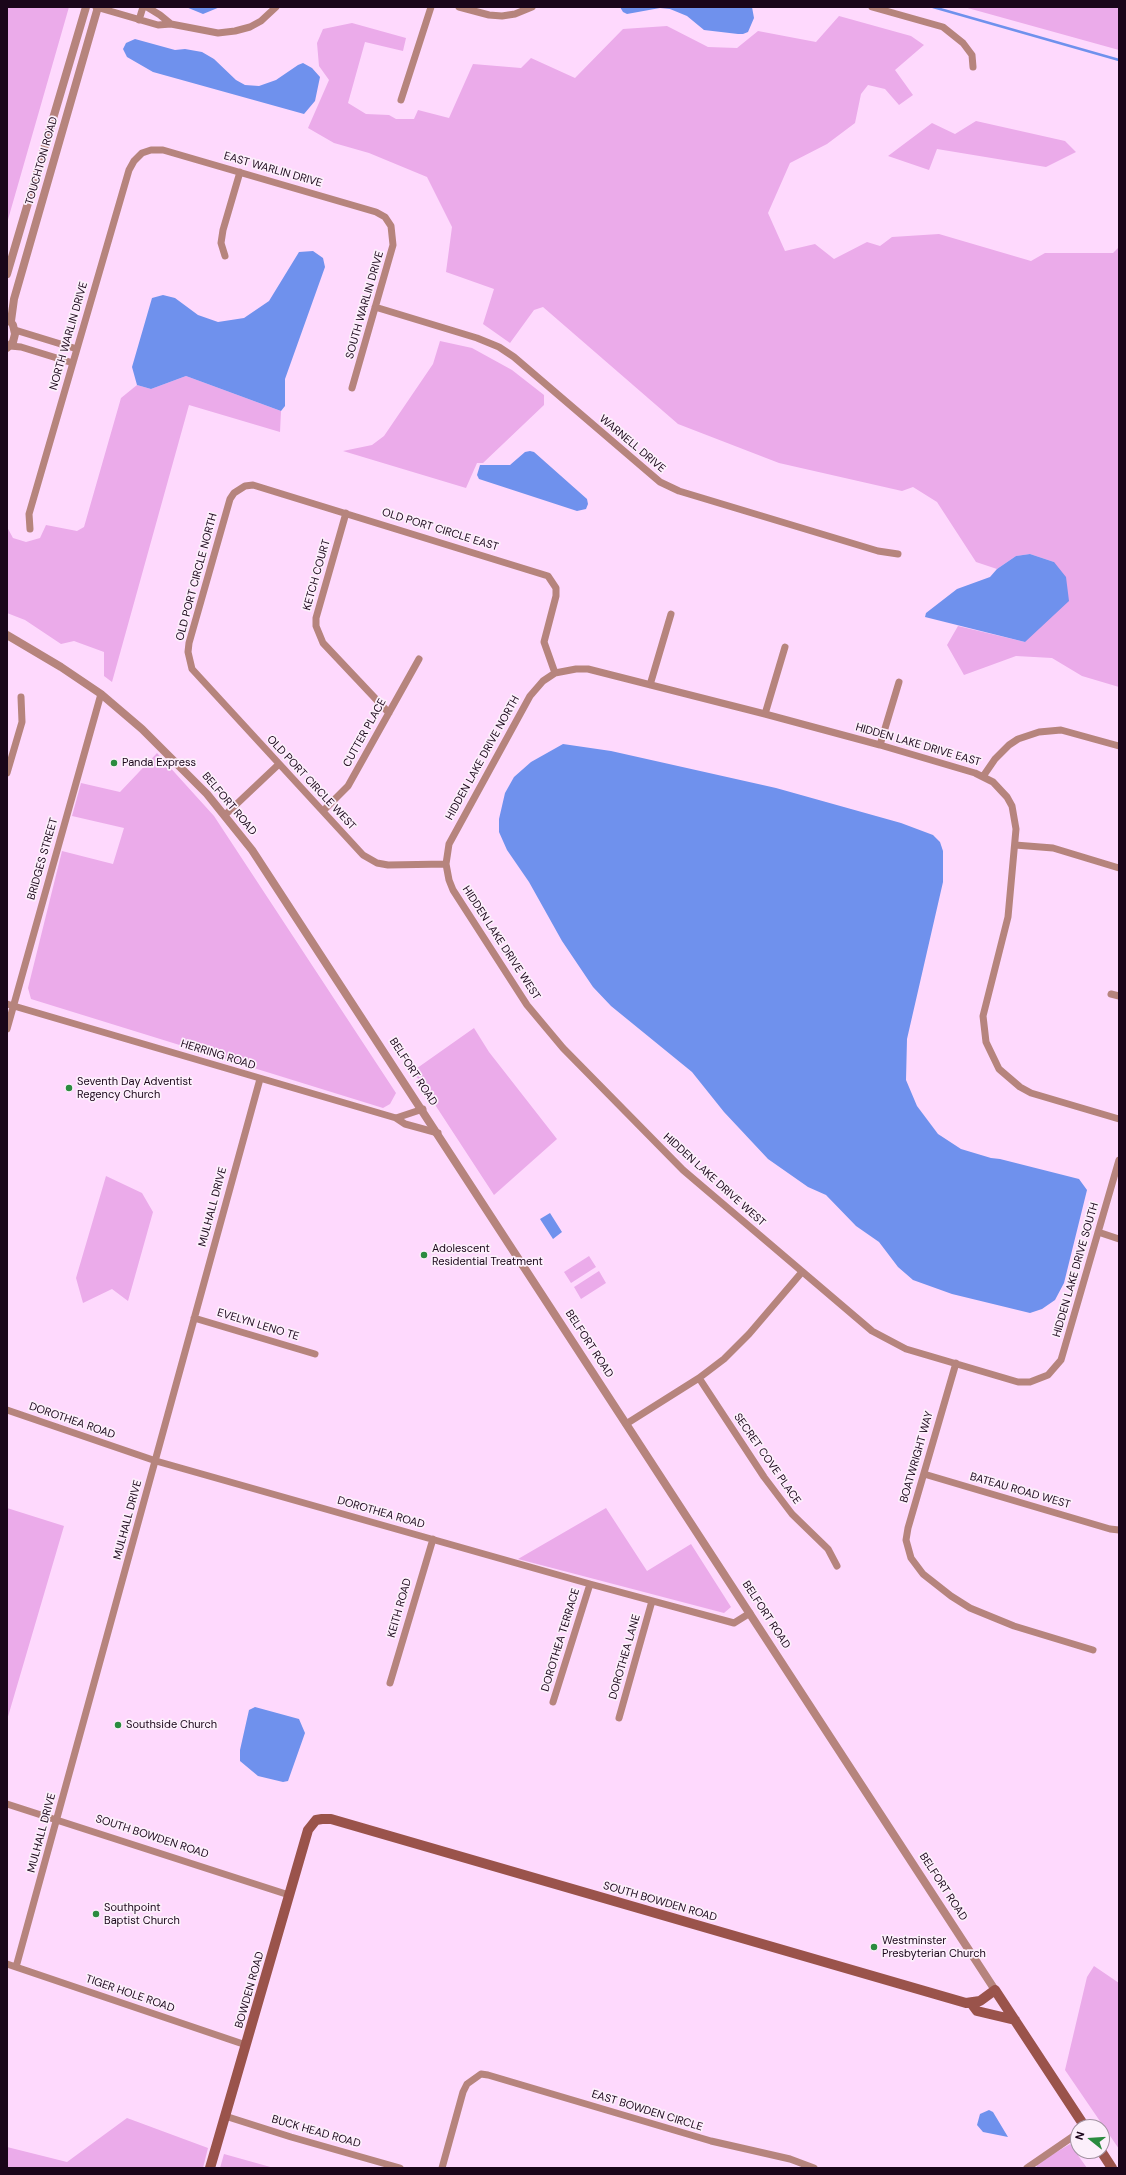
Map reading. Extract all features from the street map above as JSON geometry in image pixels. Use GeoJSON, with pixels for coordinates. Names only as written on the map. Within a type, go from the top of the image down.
{"type":"FeatureCollection","features":[{"type":"Feature","properties":{"kind":"main road","name":"SOUTH BOWDEN ROAD"},"geometry":{"type":"LineString","coordinates":[[316,1820],[322,1818],[338,1822],[951,1999],[971,2003]]}},
{"type":"Feature","properties":{"kind":"main road","name":"BOWDEN ROAD"},"geometry":{"type":"LineString","coordinates":[[210,2168],[308,1830],[316,1820]]}},
{"type":"Feature","properties":{"kind":"main road"},"geometry":{"type":"LineString","coordinates":[[995,1990],[980,2000],[971,2003],[977,2011],[1015,2020]]}},
{"type":"Feature","properties":{"kind":"main road","name":"BELFORT ROAD"},"geometry":{"type":"LineString","coordinates":[[995,1990],[1080,2119]]}},
{"type":"Feature","properties":{"kind":"main road"},"geometry":{"type":"LineString","coordinates":[[1106,2159],[1112,2168]]}},
{"type":"Feature","properties":{"kind":"street","name":"TOUCHTON ROAD"},"geometry":{"type":"LineString","coordinates":[[7,274],[86,7]]}},
{"type":"Feature","properties":{"kind":"street","name":"TOUCHTON ROAD"},"geometry":{"type":"LineString","coordinates":[[15,330],[9,320],[14,299],[97,7]]}},
{"type":"Feature","properties":{"kind":"street"},"geometry":{"type":"LineString","coordinates":[[97,7],[158,25],[171,24],[185,28],[218,32],[235,31],[261,21],[276,7]]}},
{"type":"Feature","properties":{"kind":"street"},"geometry":{"type":"LineString","coordinates":[[140,20],[143,7]]}},
{"type":"Feature","properties":{"kind":"street"},"geometry":{"type":"LineString","coordinates":[[146,7],[160,15],[171,24]]}},
{"type":"Feature","properties":{"kind":"street"},"geometry":{"type":"LineString","coordinates":[[401,100],[430,7]]}},
{"type":"Feature","properties":{"kind":"street"},"geometry":{"type":"LineString","coordinates":[[459,7],[489,15],[502,16],[514,14],[532,7]]}},
{"type":"Feature","properties":{"kind":"street"},"geometry":{"type":"LineString","coordinates":[[872,7],[942,27],[963,43],[972,55],[973,67]]}},
{"type":"Feature","properties":{"kind":"street","name":"EAST WARLIN DRIVE"},"geometry":{"type":"LineString","coordinates":[[142,153],[151,150],[163,150],[240,172],[376,212],[385,217],[391,226]]}},
{"type":"Feature","properties":{"kind":"street","name":"NORTH WARLIN DRIVE"},"geometry":{"type":"LineString","coordinates":[[30,529],[29,514],[129,170],[134,161],[142,153]]}},
{"type":"Feature","properties":{"kind":"street"},"geometry":{"type":"LineString","coordinates":[[225,256],[221,243],[223,230],[240,172]]}},
{"type":"Feature","properties":{"kind":"street","name":"SOUTH WARLIN DRIVE"},"geometry":{"type":"LineString","coordinates":[[352,388],[394,244],[391,226]]}},
{"type":"Feature","properties":{"kind":"street","name":"WARNELL DRIVE"},"geometry":{"type":"LineString","coordinates":[[375,307],[477,338],[499,347],[514,357],[660,482],[679,491],[878,551],[898,554]]}},
{"type":"Feature","properties":{"kind":"street"},"geometry":{"type":"LineString","coordinates":[[9,347],[14,338],[15,330],[77,349]]}},
{"type":"Feature","properties":{"kind":"street"},"geometry":{"type":"LineString","coordinates":[[41,353],[45,339]]}},
{"type":"Feature","properties":{"kind":"street"},"geometry":{"type":"LineString","coordinates":[[9,347],[21,346],[73,363]]}},
{"type":"Feature","properties":{"kind":"street","name":"OLD PORT CIRCLE EAST"},"geometry":{"type":"LineString","coordinates":[[230,499],[238,488],[253,485],[548,576],[556,588],[556,596],[544,642],[555,673]]}},
{"type":"Feature","properties":{"kind":"street","name":"OLD PORT CIRCLE NORTH"},"geometry":{"type":"LineString","coordinates":[[189,661],[189,643],[230,499]]}},
{"type":"Feature","properties":{"kind":"street","name":"KETCH COURT"},"geometry":{"type":"LineString","coordinates":[[346,513],[316,618],[316,626],[318,634],[323,642],[389,713]]}},
{"type":"Feature","properties":{"kind":"street"},"geometry":{"type":"LineString","coordinates":[[650,685],[671,614]]}},
{"type":"Feature","properties":{"kind":"street","name":"BELFORT ROAD"},"geometry":{"type":"LineString","coordinates":[[7,635],[61,666],[101,694],[142,729],[184,769],[225,815],[260,861],[423,1109],[626,1424],[995,1990]]}},
{"type":"Feature","properties":{"kind":"street"},"geometry":{"type":"LineString","coordinates":[[765,714],[785,648]]}},
{"type":"Feature","properties":{"kind":"street","name":"CUTTER PLACE"},"geometry":{"type":"LineString","coordinates":[[323,811],[348,786],[419,658]]}},
{"type":"Feature","properties":{"kind":"street","name":"OLD PORT CIRCLE WEST"},"geometry":{"type":"LineString","coordinates":[[189,661],[196,676],[323,811],[362,855],[378,863],[388,865],[446,864]]}},
{"type":"Feature","properties":{"kind":"street","name":"HIDDEN LAKE DRIVE EAST"},"geometry":{"type":"LineString","coordinates":[[555,673],[576,669],[588,669],[765,714],[984,775],[1000,789],[1012,806],[1016,829],[1016,845],[1008,917],[983,1016],[986,1042],[1000,1069],[1020,1087],[1031,1093],[1119,1119]]}},
{"type":"Feature","properties":{"kind":"street","name":"HIDDEN LAKE DRIVE NORTH"},"geometry":{"type":"LineString","coordinates":[[446,864],[446,853],[453,834],[530,696],[543,681],[555,673]]}},
{"type":"Feature","properties":{"kind":"street"},"geometry":{"type":"LineString","coordinates":[[880,745],[899,682]]}},
{"type":"Feature","properties":{"kind":"street","name":"BRIDGES STREET"},"geometry":{"type":"LineString","coordinates":[[7,1029],[10,1005],[101,694]]}},
{"type":"Feature","properties":{"kind":"street"},"geometry":{"type":"LineString","coordinates":[[7,773],[22,722],[21,697]]}},
{"type":"Feature","properties":{"kind":"street"},"geometry":{"type":"LineString","coordinates":[[984,775],[995,759],[1009,745],[1018,739],[1039,732],[1061,730],[1119,746]]}},
{"type":"Feature","properties":{"kind":"street"},"geometry":{"type":"LineString","coordinates":[[225,815],[279,764]]}},
{"type":"Feature","properties":{"kind":"street"},"geometry":{"type":"LineString","coordinates":[[1016,845],[1053,848],[1119,868]]}},
{"type":"Feature","properties":{"kind":"street","name":"HIDDEN LAKE DRIVE WEST"},"geometry":{"type":"LineString","coordinates":[[446,864],[448,880],[453,890],[506,974],[542,1025],[683,1170],[802,1272],[882,1337],[906,1349],[1018,1382],[1030,1382],[1042,1379]]}},
{"type":"Feature","properties":{"kind":"street"},"geometry":{"type":"LineString","coordinates":[[1111,994],[1119,996]]}},
{"type":"Feature","properties":{"kind":"street","name":"HERRING ROAD"},"geometry":{"type":"LineString","coordinates":[[10,1005],[396,1118],[405,1124],[438,1133]]}},
{"type":"Feature","properties":{"kind":"street","name":"MULHALL DRIVE"},"geometry":{"type":"LineString","coordinates":[[16,1967],[260,1079]]}},
{"type":"Feature","properties":{"kind":"street"},"geometry":{"type":"LineString","coordinates":[[396,1118],[423,1109]]}},
{"type":"Feature","properties":{"kind":"street","name":"HIDDEN LAKE DRIVE SOUTH"},"geometry":{"type":"LineString","coordinates":[[1042,1379],[1055,1369],[1061,1360],[1119,1160]]}},
{"type":"Feature","properties":{"kind":"street"},"geometry":{"type":"LineString","coordinates":[[1098,1232],[1119,1239]]}},
{"type":"Feature","properties":{"kind":"street"},"geometry":{"type":"LineString","coordinates":[[626,1424],[699,1378],[737,1348],[802,1272]]}},
{"type":"Feature","properties":{"kind":"street","name":"EVELYN LENO TE"},"geometry":{"type":"LineString","coordinates":[[194,1318],[314,1354]]}},
{"type":"Feature","properties":{"kind":"street","name":"BOATWRIGHT WAY"},"geometry":{"type":"LineString","coordinates":[[956,1364],[906,1540],[911,1558],[923,1574],[950,1596],[970,1608],[1014,1626],[1093,1650]]}},
{"type":"Feature","properties":{"kind":"street","name":"SECRET COVE PLACE"},"geometry":{"type":"LineString","coordinates":[[699,1378],[764,1477],[792,1514],[828,1549],[837,1566]]}},
{"type":"Feature","properties":{"kind":"street","name":"DOROTHEA ROAD"},"geometry":{"type":"LineString","coordinates":[[7,1410],[156,1461],[652,1601],[734,1623],[750,1613]]}},
{"type":"Feature","properties":{"kind":"street","name":"BATEAU ROAD WEST"},"geometry":{"type":"LineString","coordinates":[[924,1474],[1110,1529],[1119,1530]]}},
{"type":"Feature","properties":{"kind":"street","name":"KEITH ROAD"},"geometry":{"type":"LineString","coordinates":[[390,1683],[433,1539]]}},
{"type":"Feature","properties":{"kind":"street","name":"DOROTHEA TERRACE"},"geometry":{"type":"LineString","coordinates":[[553,1702],[590,1584]]}},
{"type":"Feature","properties":{"kind":"street","name":"DOROTHEA LANE"},"geometry":{"type":"LineString","coordinates":[[619,1718],[652,1601]]}},
{"type":"Feature","properties":{"kind":"street","name":"SOUTH BOWDEN ROAD"},"geometry":{"type":"LineString","coordinates":[[7,1804],[290,1894]]}},
{"type":"Feature","properties":{"kind":"street","name":"TIGER HOLE ROAD"},"geometry":{"type":"LineString","coordinates":[[7,1964],[246,2045]]}},
{"type":"Feature","properties":{"kind":"street","name":"EAST BOWDEN CIRCLE"},"geometry":{"type":"LineString","coordinates":[[442,2168],[462,2092],[475,2077],[481,2074],[711,2141],[790,2159],[814,2168]]}},
{"type":"Feature","properties":{"kind":"street","name":"BUCK HEAD ROAD"},"geometry":{"type":"LineString","coordinates":[[225,2116],[291,2137],[400,2168]]}},
{"type":"Feature","properties":{"kind":"street"},"geometry":{"type":"LineString","coordinates":[[1027,2168],[1070,2138]]}},
{"type":"Feature","properties":{"kind":"shaded area"},"geometry":{"type":"Polygon","coordinates":[[[7,7],[69,7],[7,223],[7,7]]]}},
{"type":"Feature","properties":{"kind":"shaded area"},"geometry":{"type":"Polygon","coordinates":[[[964,7],[1119,7],[1119,50],[964,7]]]}},
{"type":"Feature","properties":{"kind":"shaded area"},"geometry":{"type":"Polygon","coordinates":[[[839,16],[911,36],[924,45],[895,70],[913,95],[899,105],[885,89],[868,85],[861,94],[855,123],[827,144],[790,163],[768,213],[785,251],[815,244],[834,259],[867,242],[880,246],[892,237],[939,234],[1031,261],[1045,253],[1113,253],[1119,247],[1119,687],[1082,676],[1052,658],[1016,656],[964,675],[947,645],[958,626],[1025,642],[1054,562],[1030,554],[1016,556],[997,569],[976,562],[937,502],[913,487],[902,491],[779,463],[678,424],[543,307],[534,310],[510,343],[483,324],[494,289],[446,272],[452,227],[427,177],[369,153],[334,143],[308,128],[329,80],[319,66],[317,43],[323,29],[352,23],[406,38],[403,51],[365,42],[348,103],[366,114],[389,115],[396,119],[414,119],[418,110],[449,118],[473,64],[521,68],[531,58],[575,78],[623,29],[667,26],[708,47],[737,48],[758,31],[816,42],[839,16]]]}},
{"type":"Feature","properties":{"kind":"shaded area"},"geometry":{"type":"Polygon","coordinates":[[[976,121],[1065,141],[1076,152],[1046,167],[937,149],[929,170],[888,156],[932,123],[955,134],[976,121]]]}},
{"type":"Feature","properties":{"kind":"shaded area"},"geometry":{"type":"Polygon","coordinates":[[[440,341],[472,348],[512,370],[544,395],[544,405],[483,463],[477,463],[466,488],[343,451],[372,445],[384,436],[433,364],[440,341]]]}},
{"type":"Feature","properties":{"kind":"shaded area"},"geometry":{"type":"Polygon","coordinates":[[[186,376],[281,411],[280,432],[189,405],[112,682],[104,676],[104,652],[74,641],[61,644],[25,620],[7,613],[7,527],[13,538],[26,542],[40,538],[46,525],[77,531],[84,527],[121,398],[137,385],[151,389],[186,376]]]}},
{"type":"Feature","properties":{"kind":"shaded area"},"geometry":{"type":"Polygon","coordinates":[[[157,753],[214,816],[396,1093],[390,1104],[383,1108],[31,999],[28,988],[62,851],[113,864],[124,828],[72,816],[81,783],[120,792],[157,753]]]}},
{"type":"Feature","properties":{"kind":"shaded area"},"geometry":{"type":"Polygon","coordinates":[[[474,1028],[489,1052],[557,1139],[494,1195],[413,1071],[474,1028]]]}},
{"type":"Feature","properties":{"kind":"shaded area"},"geometry":{"type":"Polygon","coordinates":[[[106,1176],[142,1193],[153,1212],[128,1301],[112,1289],[83,1303],[76,1278],[106,1176]]]}},
{"type":"Feature","properties":{"kind":"shaded area"},"geometry":{"type":"Polygon","coordinates":[[[589,1256],[596,1267],[571,1283],[564,1272],[589,1256]]]}},
{"type":"Feature","properties":{"kind":"shaded area"},"geometry":{"type":"Polygon","coordinates":[[[599,1271],[606,1283],[581,1299],[574,1287],[599,1271]]]}},
{"type":"Feature","properties":{"kind":"shaded area"},"geometry":{"type":"Polygon","coordinates":[[[7,1508],[64,1526],[7,1720],[7,1508]]]}},
{"type":"Feature","properties":{"kind":"shaded area"},"geometry":{"type":"Polygon","coordinates":[[[606,1508],[647,1571],[691,1544],[731,1607],[724,1613],[518,1559],[606,1508]]]}},
{"type":"Feature","properties":{"kind":"shaded area"},"geometry":{"type":"Polygon","coordinates":[[[1094,1966],[1119,1983],[1119,2149],[1110,2136],[1110,2119],[1098,2119],[1065,2070],[1087,1977],[1094,1966]]]}},
{"type":"Feature","properties":{"kind":"shaded area"},"geometry":{"type":"Polygon","coordinates":[[[127,2118],[208,2148],[203,2168],[7,2168],[7,2147],[67,2162],[127,2118]]]}},
{"type":"Feature","properties":{"kind":"shaded area"},"geometry":{"type":"Polygon","coordinates":[[[1070,2144],[1070,2159],[1081,2159],[1087,2168],[1036,2168],[1038,2163],[1070,2144]]]}},
{"type":"Feature","properties":{"kind":"shaded area"},"geometry":{"type":"Polygon","coordinates":[[[224,2154],[274,2168],[220,2168],[224,2154]]]}},
{"type":"Feature","properties":{"kind":"water"},"geometry":{"type":"Polygon","coordinates":[[[186,7],[220,7],[203,14],[186,7]]]}},
{"type":"Feature","properties":{"kind":"water"},"geometry":{"type":"Polygon","coordinates":[[[620,7],[752,7],[754,18],[748,32],[738,34],[704,30],[687,16],[670,9],[660,8],[627,14],[623,12],[620,7]]]}},
{"type":"Feature","properties":{"kind":"water"},"geometry":{"type":"Polygon","coordinates":[[[135,39],[175,50],[185,49],[202,52],[214,59],[236,80],[245,85],[259,86],[276,80],[303,63],[312,68],[320,77],[315,101],[304,114],[153,72],[127,57],[123,49],[126,43],[135,39]]]}},
{"type":"Feature","properties":{"kind":"water"},"geometry":{"type":"Polygon","coordinates":[[[313,251],[323,258],[325,267],[285,379],[285,406],[281,411],[186,376],[151,389],[137,385],[132,367],[152,298],[163,295],[175,298],[198,315],[218,322],[244,318],[269,301],[299,252],[313,251]]]}},
{"type":"Feature","properties":{"kind":"water"},"geometry":{"type":"Polygon","coordinates":[[[525,452],[534,452],[587,499],[588,504],[586,509],[577,511],[479,479],[477,475],[480,465],[510,465],[525,452]]]}},
{"type":"Feature","properties":{"kind":"water"},"geometry":{"type":"Polygon","coordinates":[[[1030,554],[1054,562],[1066,577],[1069,601],[1025,642],[925,617],[926,613],[957,589],[990,577],[997,569],[1016,556],[1030,554]]]}},
{"type":"Feature","properties":{"kind":"water"},"geometry":{"type":"Polygon","coordinates":[[[563,744],[611,751],[776,788],[901,823],[933,835],[940,842],[943,851],[943,882],[907,1039],[906,1080],[917,1106],[938,1134],[961,1149],[991,1158],[1079,1179],[1087,1190],[1064,1283],[1055,1300],[1042,1309],[1030,1313],[952,1294],[913,1280],[898,1267],[879,1242],[856,1226],[826,1195],[808,1187],[768,1159],[724,1112],[692,1072],[611,1006],[593,987],[562,941],[529,882],[507,850],[499,832],[499,819],[505,793],[514,777],[531,762],[563,744]]]}},
{"type":"Feature","properties":{"kind":"water"},"geometry":{"type":"Polygon","coordinates":[[[550,1213],[562,1232],[553,1239],[540,1219],[550,1213]]]}},
{"type":"Feature","properties":{"kind":"water"},"geometry":{"type":"Polygon","coordinates":[[[255,1707],[299,1719],[305,1733],[288,1781],[283,1782],[258,1776],[240,1761],[240,1750],[249,1710],[255,1707]]]}},
{"type":"Feature","properties":{"kind":"water"},"geometry":{"type":"Polygon","coordinates":[[[989,2110],[993,2112],[1008,2137],[983,2132],[977,2125],[980,2114],[989,2110]]]}},
{"type":"Feature","properties":{"kind":"waterway"},"geometry":{"type":"LineString","coordinates":[[933,7],[1119,60]]}},
{"type":"Feature","properties":{"kind":"place","name":"Panda Express"},"geometry":{"type":"Point","coordinates":[114,763]}},
{"type":"Feature","properties":{"kind":"place","name":"Seventh Day Adventist Regency Church"},"geometry":{"type":"Point","coordinates":[69,1088]}},
{"type":"Feature","properties":{"kind":"place","name":"Adolescent Residential Treatment"},"geometry":{"type":"Point","coordinates":[424,1255]}},
{"type":"Feature","properties":{"kind":"place","name":"Southside Church"},"geometry":{"type":"Point","coordinates":[118,1725]}},
{"type":"Feature","properties":{"kind":"place","name":"Southpoint Baptist Church"},"geometry":{"type":"Point","coordinates":[96,1914]}},
{"type":"Feature","properties":{"kind":"place","name":"Westminster Presbyterian Church"},"geometry":{"type":"Point","coordinates":[874,1947]}}]}
